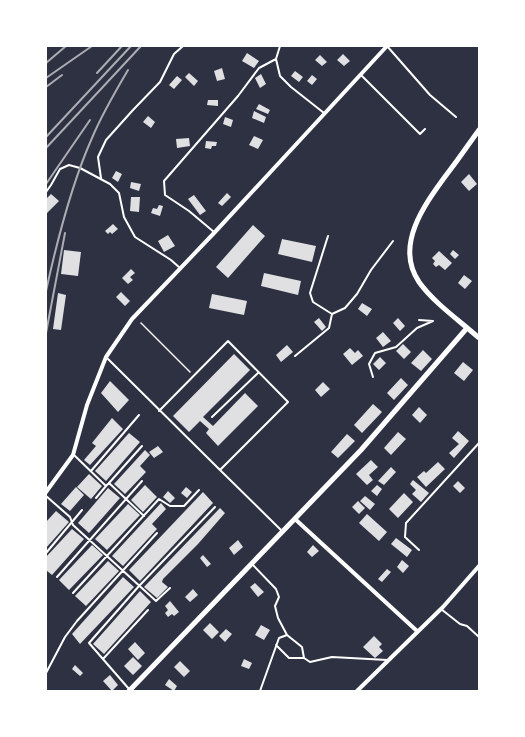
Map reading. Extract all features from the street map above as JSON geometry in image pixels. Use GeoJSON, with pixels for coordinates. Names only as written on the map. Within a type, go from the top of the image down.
{"type":"FeatureCollection","features":[{"type":"Feature","properties":{"kind":"street"},"geometry":{"type":"LineString","coordinates":[[46,492],[74,455],[87,405],[106,357],[132,319],[215,232],[387,46]]}},
{"type":"Feature","properties":{"kind":"street"},"geometry":{"type":"LineString","coordinates":[[479,130],[427,202],[416,223],[410,245],[411,262],[419,282],[434,298],[479,338]]}},
{"type":"Feature","properties":{"kind":"street"},"geometry":{"type":"LineString","coordinates":[[129,690],[360,450],[467,328]]}},
{"type":"Feature","properties":{"kind":"street"},"geometry":{"type":"LineString","coordinates":[[295,518],[417,631]]}},
{"type":"Feature","properties":{"kind":"street"},"geometry":{"type":"LineString","coordinates":[[357,691],[441,609],[479,566]]}},
{"type":"Feature","properties":{"kind":"lane"},"geometry":{"type":"LineString","coordinates":[[101,179],[98,157],[106,140],[160,82],[174,54],[183,46]]}},
{"type":"Feature","properties":{"kind":"lane"},"geometry":{"type":"LineString","coordinates":[[280,46],[276,59],[280,76],[291,87],[325,114]]}},
{"type":"Feature","properties":{"kind":"lane"},"geometry":{"type":"LineString","coordinates":[[387,46],[430,95],[456,117]]}},
{"type":"Feature","properties":{"kind":"lane"},"geometry":{"type":"LineString","coordinates":[[215,232],[189,211],[165,195],[164,181],[233,102],[259,68],[276,59]]}},
{"type":"Feature","properties":{"kind":"lane"},"geometry":{"type":"LineString","coordinates":[[361,75],[420,134],[425,129]]}},
{"type":"Feature","properties":{"kind":"lane"},"geometry":{"type":"LineString","coordinates":[[46,192],[60,169],[68,165],[80,168],[110,184],[118,193],[124,218],[135,237],[181,268]]}},
{"type":"Feature","properties":{"kind":"lane"},"geometry":{"type":"LineString","coordinates":[[328,236],[310,293],[313,302],[332,314]]}},
{"type":"Feature","properties":{"kind":"lane"},"geometry":{"type":"LineString","coordinates":[[332,314],[345,308],[357,294],[371,270],[393,241]]}},
{"type":"Feature","properties":{"kind":"lane"},"geometry":{"type":"LineString","coordinates":[[294,356],[329,328],[332,314]]}},
{"type":"Feature","properties":{"kind":"lane"},"geometry":{"type":"LineString","coordinates":[[373,377],[369,364],[375,353],[396,347],[417,328],[433,321],[419,320]]}},
{"type":"Feature","properties":{"kind":"lane"},"geometry":{"type":"LineString","coordinates":[[159,411],[228,341],[288,402],[220,470]]}},
{"type":"Feature","properties":{"kind":"lane"},"geometry":{"type":"LineString","coordinates":[[106,357],[282,532]]}},
{"type":"Feature","properties":{"kind":"lane"},"geometry":{"type":"LineString","coordinates":[[212,417],[258,373]]}},
{"type":"Feature","properties":{"kind":"lane"},"geometry":{"type":"LineString","coordinates":[[90,471],[139,415]]}},
{"type":"Feature","properties":{"kind":"lane"},"geometry":{"type":"LineString","coordinates":[[419,550],[405,536],[406,522],[479,443]]}},
{"type":"Feature","properties":{"kind":"lane"},"geometry":{"type":"LineString","coordinates":[[96,498],[142,446]]}},
{"type":"Feature","properties":{"kind":"lane"},"geometry":{"type":"LineString","coordinates":[[74,455],[106,486]]}},
{"type":"Feature","properties":{"kind":"lane"},"geometry":{"type":"LineString","coordinates":[[56,577],[142,481]]}},
{"type":"Feature","properties":{"kind":"lane"},"geometry":{"type":"LineString","coordinates":[[109,483],[144,516]]}},
{"type":"Feature","properties":{"kind":"lane"},"geometry":{"type":"LineString","coordinates":[[73,593],[159,499],[170,506],[184,506],[199,490]]}},
{"type":"Feature","properties":{"kind":"lane"},"geometry":{"type":"LineString","coordinates":[[46,496],[70,518],[89,540],[156,601],[170,588]]}},
{"type":"Feature","properties":{"kind":"lane"},"geometry":{"type":"LineString","coordinates":[[129,690],[88,643],[139,586],[215,508]]}},
{"type":"Feature","properties":{"kind":"lane"},"geometry":{"type":"LineString","coordinates":[[46,553],[82,510]]}},
{"type":"Feature","properties":{"kind":"lane"},"geometry":{"type":"LineString","coordinates":[[46,674],[65,637],[77,621],[157,533]]}},
{"type":"Feature","properties":{"kind":"lane"},"geometry":{"type":"LineString","coordinates":[[251,564],[276,589],[280,597],[275,606],[278,618],[287,635],[302,647],[304,658]]}},
{"type":"Feature","properties":{"kind":"lane"},"geometry":{"type":"LineString","coordinates":[[441,609],[460,624],[467,626],[479,637]]}},
{"type":"Feature","properties":{"kind":"lane"},"geometry":{"type":"LineString","coordinates":[[103,659],[148,610]]}},
{"type":"Feature","properties":{"kind":"lane"},"geometry":{"type":"LineString","coordinates":[[260,691],[278,638],[287,635]]}},
{"type":"Feature","properties":{"kind":"lane"},"geometry":{"type":"LineString","coordinates":[[276,645],[289,658],[304,658],[310,662],[332,657],[388,660]]}},
{"type":"Feature","properties":{"kind":"path"},"geometry":{"type":"LineString","coordinates":[[141,323],[191,373]]}},
{"type":"Feature","properties":{"kind":"building"},"geometry":{"type":"Polygon","coordinates":[[[247,53],[259,61],[254,68],[242,61],[247,53]]]}},
{"type":"Feature","properties":{"kind":"building"},"geometry":{"type":"Polygon","coordinates":[[[343,54],[350,61],[344,66],[337,60],[343,54]]]}},
{"type":"Feature","properties":{"kind":"building"},"geometry":{"type":"Polygon","coordinates":[[[320,55],[327,62],[322,66],[315,60],[320,55]]]}},
{"type":"Feature","properties":{"kind":"building"},"geometry":{"type":"Polygon","coordinates":[[[222,68],[225,79],[217,81],[214,71],[222,68]]]}},
{"type":"Feature","properties":{"kind":"building"},"geometry":{"type":"Polygon","coordinates":[[[295,71],[303,77],[299,82],[291,76],[295,71]]]}},
{"type":"Feature","properties":{"kind":"building"},"geometry":{"type":"Polygon","coordinates":[[[189,73],[198,81],[194,86],[185,77],[189,73]]]}},
{"type":"Feature","properties":{"kind":"building"},"geometry":{"type":"Polygon","coordinates":[[[261,74],[266,84],[260,88],[255,78],[261,74]]]}},
{"type":"Feature","properties":{"kind":"building"},"geometry":{"type":"Polygon","coordinates":[[[312,75],[317,79],[312,85],[307,81],[312,75]]]}},
{"type":"Feature","properties":{"kind":"building"},"geometry":{"type":"Polygon","coordinates":[[[177,76],[182,80],[174,89],[169,85],[177,76]]]}},
{"type":"Feature","properties":{"kind":"building"},"geometry":{"type":"Polygon","coordinates":[[[208,100],[218,100],[218,106],[207,105],[208,100]]]}},
{"type":"Feature","properties":{"kind":"building"},"geometry":{"type":"Polygon","coordinates":[[[259,104],[270,110],[268,114],[256,109],[259,104]]]}},
{"type":"Feature","properties":{"kind":"building"},"geometry":{"type":"Polygon","coordinates":[[[254,111],[266,117],[264,123],[252,118],[254,111]]]}},
{"type":"Feature","properties":{"kind":"building"},"geometry":{"type":"Polygon","coordinates":[[[148,116],[155,122],[151,128],[143,122],[148,116]]]}},
{"type":"Feature","properties":{"kind":"building"},"geometry":{"type":"Polygon","coordinates":[[[225,117],[233,120],[231,127],[223,124],[225,117]]]}},
{"type":"Feature","properties":{"kind":"building"},"geometry":{"type":"Polygon","coordinates":[[[254,136],[263,140],[258,149],[249,145],[254,136]]]}},
{"type":"Feature","properties":{"kind":"building"},"geometry":{"type":"Polygon","coordinates":[[[189,138],[190,146],[177,148],[176,139],[189,138]]]}},
{"type":"Feature","properties":{"kind":"building"},"geometry":{"type":"Polygon","coordinates":[[[206,141],[217,142],[216,146],[212,146],[211,149],[205,148],[206,141]]]}},
{"type":"Feature","properties":{"kind":"building"},"geometry":{"type":"Polygon","coordinates":[[[116,171],[122,174],[118,182],[112,178],[116,171]]]}},
{"type":"Feature","properties":{"kind":"building"},"geometry":{"type":"Polygon","coordinates":[[[469,174],[477,184],[469,191],[461,182],[469,174]]]}},
{"type":"Feature","properties":{"kind":"building"},"geometry":{"type":"Polygon","coordinates":[[[131,182],[141,184],[139,191],[130,188],[131,182]]]}},
{"type":"Feature","properties":{"kind":"building"},"geometry":{"type":"Polygon","coordinates":[[[227,193],[231,197],[222,206],[218,203],[227,193]]]}},
{"type":"Feature","properties":{"kind":"building"},"geometry":{"type":"Polygon","coordinates":[[[51,194],[59,201],[46,214],[46,199],[51,194]]]}},
{"type":"Feature","properties":{"kind":"building"},"geometry":{"type":"Polygon","coordinates":[[[194,195],[206,211],[200,215],[188,199],[194,195]]]}},
{"type":"Feature","properties":{"kind":"building"},"geometry":{"type":"Polygon","coordinates":[[[131,197],[140,197],[139,212],[130,211],[131,197]]]}},
{"type":"Feature","properties":{"kind":"building"},"geometry":{"type":"Polygon","coordinates":[[[159,205],[163,206],[160,216],[151,213],[153,208],[157,209],[159,205]]]}},
{"type":"Feature","properties":{"kind":"building"},"geometry":{"type":"Polygon","coordinates":[[[113,224],[118,229],[112,234],[110,232],[108,234],[105,231],[113,224]]]}},
{"type":"Feature","properties":{"kind":"building"},"geometry":{"type":"Polygon","coordinates":[[[253,225],[265,236],[228,278],[216,267],[253,225]]]}},
{"type":"Feature","properties":{"kind":"building"},"geometry":{"type":"Polygon","coordinates":[[[168,235],[175,246],[164,252],[158,241],[168,235]]]}},
{"type":"Feature","properties":{"kind":"building"},"geometry":{"type":"Polygon","coordinates":[[[282,239],[316,246],[312,262],[278,254],[282,239]]]}},
{"type":"Feature","properties":{"kind":"building"},"geometry":{"type":"Polygon","coordinates":[[[64,250],[81,252],[78,276],[61,274],[64,250]]]}},
{"type":"Feature","properties":{"kind":"building"},"geometry":{"type":"Polygon","coordinates":[[[453,250],[459,255],[455,259],[450,254],[453,250]]]}},
{"type":"Feature","properties":{"kind":"building"},"geometry":{"type":"Polygon","coordinates":[[[439,251],[452,263],[445,270],[439,265],[436,267],[433,264],[435,261],[432,258],[439,251]]]}},
{"type":"Feature","properties":{"kind":"building"},"geometry":{"type":"Polygon","coordinates":[[[131,269],[135,273],[130,277],[133,280],[128,284],[122,278],[131,269]]]}},
{"type":"Feature","properties":{"kind":"building"},"geometry":{"type":"Polygon","coordinates":[[[264,273],[301,281],[298,295],[261,286],[264,273]]]}},
{"type":"Feature","properties":{"kind":"building"},"geometry":{"type":"Polygon","coordinates":[[[464,275],[472,281],[465,289],[458,283],[464,275]]]}},
{"type":"Feature","properties":{"kind":"building"},"geometry":{"type":"Polygon","coordinates":[[[121,292],[130,301],[125,306],[116,297],[121,292]]]}},
{"type":"Feature","properties":{"kind":"building"},"geometry":{"type":"Polygon","coordinates":[[[58,293],[66,295],[61,330],[53,329],[58,293]]]}},
{"type":"Feature","properties":{"kind":"building"},"geometry":{"type":"Polygon","coordinates":[[[212,294],[247,301],[244,315],[209,308],[212,294]]]}},
{"type":"Feature","properties":{"kind":"building"},"geometry":{"type":"Polygon","coordinates":[[[362,303],[372,309],[367,316],[358,309],[362,303]]]}},
{"type":"Feature","properties":{"kind":"building"},"geometry":{"type":"Polygon","coordinates":[[[319,318],[326,327],[322,331],[314,322],[319,318]]]}},
{"type":"Feature","properties":{"kind":"building"},"geometry":{"type":"Polygon","coordinates":[[[398,318],[405,326],[400,331],[393,323],[398,318]]]}},
{"type":"Feature","properties":{"kind":"building"},"geometry":{"type":"Polygon","coordinates":[[[383,332],[391,341],[383,347],[376,338],[383,332]]]}},
{"type":"Feature","properties":{"kind":"building"},"geometry":{"type":"Polygon","coordinates":[[[403,344],[411,352],[404,359],[396,351],[403,344]]]}},
{"type":"Feature","properties":{"kind":"building"},"geometry":{"type":"Polygon","coordinates":[[[287,345],[293,352],[281,362],[276,355],[287,345]]]}},
{"type":"Feature","properties":{"kind":"building"},"geometry":{"type":"Polygon","coordinates":[[[350,348],[355,353],[358,350],[363,356],[352,365],[343,354],[350,348]]]}},
{"type":"Feature","properties":{"kind":"building"},"geometry":{"type":"Polygon","coordinates":[[[423,350],[432,359],[421,371],[411,363],[423,350]]]}},
{"type":"Feature","properties":{"kind":"building"},"geometry":{"type":"Polygon","coordinates":[[[234,354],[250,370],[203,417],[213,426],[245,393],[258,406],[218,446],[206,433],[209,429],[200,421],[189,432],[173,416],[234,354]]]}},
{"type":"Feature","properties":{"kind":"building"},"geometry":{"type":"Polygon","coordinates":[[[380,357],[386,363],[379,370],[373,364],[380,357]]]}},
{"type":"Feature","properties":{"kind":"building"},"geometry":{"type":"Polygon","coordinates":[[[463,362],[473,370],[464,381],[454,373],[463,362]]]}},
{"type":"Feature","properties":{"kind":"building"},"geometry":{"type":"Polygon","coordinates":[[[401,378],[408,385],[394,400],[387,393],[401,378]]]}},
{"type":"Feature","properties":{"kind":"building"},"geometry":{"type":"Polygon","coordinates":[[[110,381],[129,400],[118,412],[101,393],[110,381]]]}},
{"type":"Feature","properties":{"kind":"building"},"geometry":{"type":"Polygon","coordinates":[[[323,382],[330,389],[321,397],[315,390],[323,382]]]}},
{"type":"Feature","properties":{"kind":"building"},"geometry":{"type":"Polygon","coordinates":[[[373,404],[382,412],[362,433],[354,425],[373,404]]]}},
{"type":"Feature","properties":{"kind":"building"},"geometry":{"type":"Polygon","coordinates":[[[419,407],[427,415],[420,423],[412,415],[419,407]]]}},
{"type":"Feature","properties":{"kind":"building"},"geometry":{"type":"Polygon","coordinates":[[[112,418],[123,429],[90,465],[84,460],[96,446],[92,443],[112,418]]]}},
{"type":"Feature","properties":{"kind":"building"},"geometry":{"type":"Polygon","coordinates":[[[458,431],[469,441],[454,458],[449,453],[459,444],[452,438],[458,431]]]}},
{"type":"Feature","properties":{"kind":"building"},"geometry":{"type":"Polygon","coordinates":[[[398,432],[406,439],[391,455],[384,448],[398,432]]]}},
{"type":"Feature","properties":{"kind":"building"},"geometry":{"type":"Polygon","coordinates":[[[129,433],[140,442],[106,481],[95,471],[129,433]]]}},
{"type":"Feature","properties":{"kind":"building"},"geometry":{"type":"Polygon","coordinates":[[[347,434],[355,441],[338,458],[331,452],[347,434]]]}},
{"type":"Feature","properties":{"kind":"building"},"geometry":{"type":"Polygon","coordinates":[[[158,446],[163,452],[154,458],[149,452],[158,446]]]}},
{"type":"Feature","properties":{"kind":"building"},"geometry":{"type":"Polygon","coordinates":[[[145,450],[150,455],[140,466],[146,472],[125,494],[114,484],[145,450]]]}},
{"type":"Feature","properties":{"kind":"building"},"geometry":{"type":"Polygon","coordinates":[[[371,460],[378,467],[369,475],[373,480],[367,485],[356,474],[371,460]]]}},
{"type":"Feature","properties":{"kind":"building"},"geometry":{"type":"Polygon","coordinates":[[[438,462],[445,469],[426,487],[417,477],[424,471],[426,473],[438,462]]]}},
{"type":"Feature","properties":{"kind":"building"},"geometry":{"type":"Polygon","coordinates":[[[391,467],[396,472],[384,485],[378,481],[391,467]]]}},
{"type":"Feature","properties":{"kind":"building"},"geometry":{"type":"Polygon","coordinates":[[[89,474],[102,486],[91,499],[77,487],[89,474]]]}},
{"type":"Feature","properties":{"kind":"building"},"geometry":{"type":"Polygon","coordinates":[[[413,480],[429,493],[421,502],[412,494],[416,490],[410,484],[413,480]]]}},
{"type":"Feature","properties":{"kind":"building"},"geometry":{"type":"Polygon","coordinates":[[[458,481],[465,488],[460,493],[453,486],[458,481]]]}},
{"type":"Feature","properties":{"kind":"building"},"geometry":{"type":"Polygon","coordinates":[[[145,485],[157,497],[143,512],[131,500],[145,485]]]}},
{"type":"Feature","properties":{"kind":"building"},"geometry":{"type":"Polygon","coordinates":[[[377,485],[382,489],[377,496],[371,491],[377,485]]]}},
{"type":"Feature","properties":{"kind":"building"},"geometry":{"type":"Polygon","coordinates":[[[76,487],[84,495],[70,511],[61,504],[76,487]]]}},
{"type":"Feature","properties":{"kind":"building"},"geometry":{"type":"Polygon","coordinates":[[[186,487],[192,492],[187,498],[181,493],[186,487]]]}},
{"type":"Feature","properties":{"kind":"building"},"geometry":{"type":"Polygon","coordinates":[[[108,488],[120,498],[89,533],[78,523],[108,488]]]}},
{"type":"Feature","properties":{"kind":"building"},"geometry":{"type":"Polygon","coordinates":[[[168,491],[175,498],[170,503],[163,497],[168,491]]]}},
{"type":"Feature","properties":{"kind":"building"},"geometry":{"type":"Polygon","coordinates":[[[203,492],[213,503],[140,581],[129,570],[203,492]]]}},
{"type":"Feature","properties":{"kind":"building"},"geometry":{"type":"Polygon","coordinates":[[[404,493],[413,502],[398,518],[389,509],[404,493]]]}},
{"type":"Feature","properties":{"kind":"building"},"geometry":{"type":"Polygon","coordinates":[[[365,496],[375,504],[370,510],[360,501],[365,496]]]}},
{"type":"Feature","properties":{"kind":"building"},"geometry":{"type":"Polygon","coordinates":[[[358,501],[365,508],[359,514],[352,507],[358,501]]]}},
{"type":"Feature","properties":{"kind":"building"},"geometry":{"type":"Polygon","coordinates":[[[161,503],[166,509],[152,524],[157,529],[123,566],[112,556],[161,503]]]}},
{"type":"Feature","properties":{"kind":"building"},"geometry":{"type":"Polygon","coordinates":[[[128,504],[140,515],[107,550],[95,539],[128,504]]]}},
{"type":"Feature","properties":{"kind":"building"},"geometry":{"type":"Polygon","coordinates":[[[220,508],[225,513],[198,544],[163,579],[162,582],[168,587],[157,598],[144,587],[220,508]]]}},
{"type":"Feature","properties":{"kind":"building"},"geometry":{"type":"Polygon","coordinates":[[[56,511],[69,522],[46,548],[46,522],[56,511]]]}},
{"type":"Feature","properties":{"kind":"building"},"geometry":{"type":"Polygon","coordinates":[[[367,514],[387,532],[379,541],[359,523],[367,514]]]}},
{"type":"Feature","properties":{"kind":"building"},"geometry":{"type":"Polygon","coordinates":[[[72,529],[84,539],[52,575],[46,570],[46,557],[72,529]]]}},
{"type":"Feature","properties":{"kind":"building"},"geometry":{"type":"Polygon","coordinates":[[[396,538],[412,550],[407,557],[391,544],[396,538]]]}},
{"type":"Feature","properties":{"kind":"building"},"geometry":{"type":"Polygon","coordinates":[[[238,540],[243,547],[234,555],[229,548],[238,540]]]}},
{"type":"Feature","properties":{"kind":"building"},"geometry":{"type":"Polygon","coordinates":[[[92,545],[103,555],[69,590],[59,580],[92,545]]]}},
{"type":"Feature","properties":{"kind":"building"},"geometry":{"type":"Polygon","coordinates":[[[313,545],[319,551],[312,557],[307,552],[313,545]]]}},
{"type":"Feature","properties":{"kind":"building"},"geometry":{"type":"Polygon","coordinates":[[[203,555],[211,564],[207,567],[200,558],[203,555]]]}},
{"type":"Feature","properties":{"kind":"building"},"geometry":{"type":"Polygon","coordinates":[[[402,560],[409,566],[403,573],[397,567],[402,560]]]}},
{"type":"Feature","properties":{"kind":"building"},"geometry":{"type":"Polygon","coordinates":[[[108,561],[119,571],[86,606],[75,596],[108,561]]]}},
{"type":"Feature","properties":{"kind":"building"},"geometry":{"type":"Polygon","coordinates":[[[387,569],[391,572],[382,582],[378,579],[387,569]]]}},
{"type":"Feature","properties":{"kind":"building"},"geometry":{"type":"Polygon","coordinates":[[[123,577],[134,587],[80,644],[72,634],[123,577]]]}},
{"type":"Feature","properties":{"kind":"building"},"geometry":{"type":"Polygon","coordinates":[[[255,583],[264,592],[258,597],[250,587],[255,583]]]}},
{"type":"Feature","properties":{"kind":"building"},"geometry":{"type":"Polygon","coordinates":[[[193,589],[198,595],[190,602],[185,597],[193,589]]]}},
{"type":"Feature","properties":{"kind":"building"},"geometry":{"type":"Polygon","coordinates":[[[140,591],[151,602],[104,654],[93,644],[140,591]]]}},
{"type":"Feature","properties":{"kind":"building"},"geometry":{"type":"Polygon","coordinates":[[[170,601],[179,612],[174,616],[172,614],[168,617],[165,613],[168,610],[165,606],[170,601]]]}},
{"type":"Feature","properties":{"kind":"building"},"geometry":{"type":"Polygon","coordinates":[[[210,623],[219,632],[212,639],[203,630],[210,623]]]}},
{"type":"Feature","properties":{"kind":"building"},"geometry":{"type":"Polygon","coordinates":[[[261,625],[270,630],[264,640],[255,635],[261,625]]]}},
{"type":"Feature","properties":{"kind":"building"},"geometry":{"type":"Polygon","coordinates":[[[226,629],[232,634],[225,642],[219,636],[226,629]]]}},
{"type":"Feature","properties":{"kind":"building"},"geometry":{"type":"Polygon","coordinates":[[[374,636],[382,644],[379,647],[383,651],[375,658],[363,647],[374,636]]]}},
{"type":"Feature","properties":{"kind":"building"},"geometry":{"type":"Polygon","coordinates":[[[135,642],[145,653],[138,660],[128,649],[135,642]]]}},
{"type":"Feature","properties":{"kind":"building"},"geometry":{"type":"Polygon","coordinates":[[[133,657],[142,666],[133,675],[124,666],[133,657]]]}},
{"type":"Feature","properties":{"kind":"building"},"geometry":{"type":"Polygon","coordinates":[[[244,659],[252,663],[249,669],[241,666],[244,659]]]}},
{"type":"Feature","properties":{"kind":"building"},"geometry":{"type":"Polygon","coordinates":[[[180,661],[190,671],[184,677],[174,667],[180,661]]]}},
{"type":"Feature","properties":{"kind":"building"},"geometry":{"type":"Polygon","coordinates":[[[75,665],[83,673],[80,676],[72,669],[75,665]]]}},
{"type":"Feature","properties":{"kind":"building"},"geometry":{"type":"Polygon","coordinates":[[[110,675],[118,685],[112,691],[103,681],[110,675]]]}},
{"type":"Feature","properties":{"kind":"building"},"geometry":{"type":"Polygon","coordinates":[[[169,679],[177,686],[174,691],[165,685],[169,679]]]}},
{"type":"Feature","properties":{"kind":"railway"},"geometry":{"type":"LineString","coordinates":[[46,63],[66,46]]}},
{"type":"Feature","properties":{"kind":"railway"},"geometry":{"type":"LineString","coordinates":[[46,78],[92,46]]}},
{"type":"Feature","properties":{"kind":"railway"},"geometry":{"type":"LineString","coordinates":[[97,73],[122,46]]}},
{"type":"Feature","properties":{"kind":"railway"},"geometry":{"type":"LineString","coordinates":[[46,137],[131,46]]}},
{"type":"Feature","properties":{"kind":"railway"},"geometry":{"type":"LineString","coordinates":[[46,148],[141,46]]}},
{"type":"Feature","properties":{"kind":"railway"},"geometry":{"type":"LineString","coordinates":[[46,291],[60,233],[84,156],[100,120],[128,70]]}},
{"type":"Feature","properties":{"kind":"railway"},"geometry":{"type":"LineString","coordinates":[[46,87],[62,75]]}},
{"type":"Feature","properties":{"kind":"railway"},"geometry":{"type":"LineString","coordinates":[[46,184],[90,120]]}},
{"type":"Feature","properties":{"kind":"railway"},"geometry":{"type":"LineString","coordinates":[[46,333],[65,233]]}}]}
